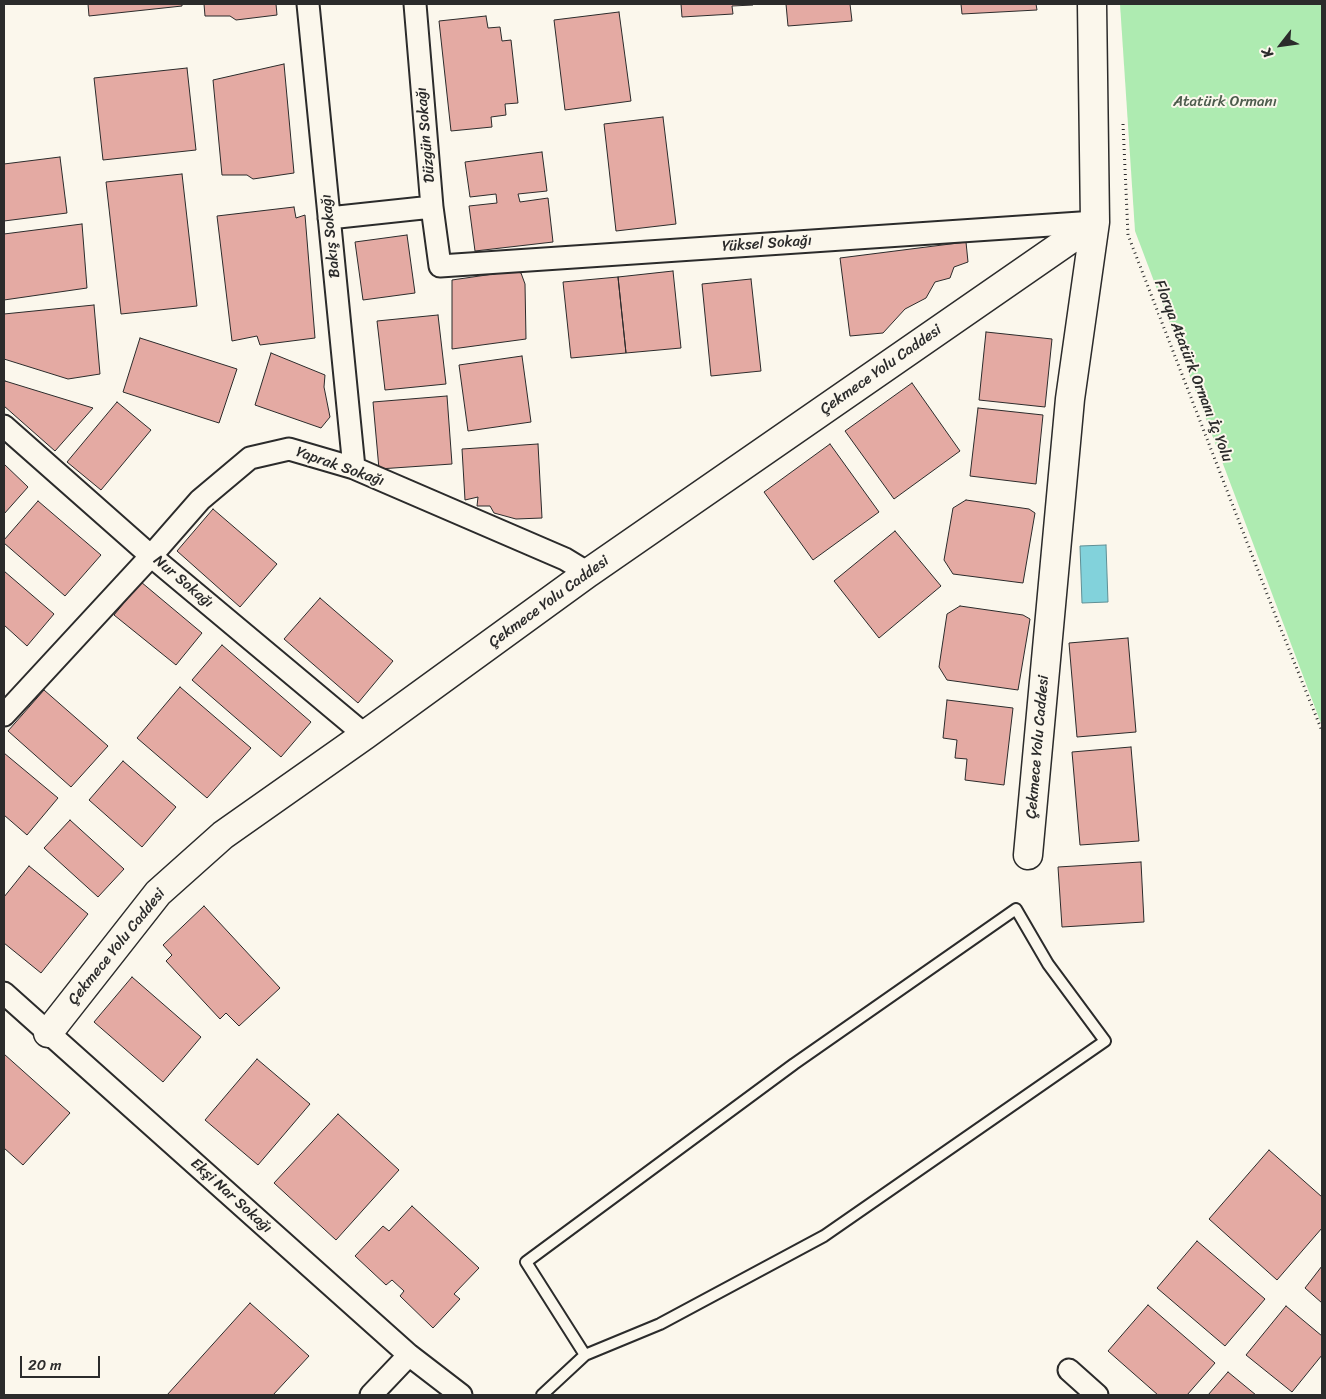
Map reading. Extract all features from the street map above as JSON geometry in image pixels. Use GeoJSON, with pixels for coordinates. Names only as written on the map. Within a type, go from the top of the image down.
{"type":"FeatureCollection","features":[{"type":"Feature","properties":{"kind":"main road","name":"Çekmece Yolu Caddesi"},"geometry":{"type":"LineString","coordinates":[[1028,856],[1070,399],[1095,222],[1092,4]]}},
{"type":"Feature","properties":{"kind":"main road","name":"Çekmece Yolu Caddesi"},"geometry":{"type":"LineString","coordinates":[[48,1033],[158,893],[223,835],[365,735],[588,572],[1095,222]]}},
{"type":"Feature","properties":{"kind":"street","name":"Bakış Sokağı"},"geometry":{"type":"LineString","coordinates":[[308,4],[354,468]]}},
{"type":"Feature","properties":{"kind":"street","name":"Düzgün Sokağı"},"geometry":{"type":"LineString","coordinates":[[416,4],[432,208],[440,266]]}},
{"type":"Feature","properties":{"kind":"street"},"geometry":{"type":"LineString","coordinates":[[329,218],[432,208]]}},
{"type":"Feature","properties":{"kind":"street","name":"Yüksel Sokağı"},"geometry":{"type":"LineString","coordinates":[[440,266],[1095,222]]}},
{"type":"Feature","properties":{"kind":"street","name":"Nur Sokağı"},"geometry":{"type":"LineString","coordinates":[[4,426],[151,556],[365,735]]}},
{"type":"Feature","properties":{"kind":"street","name":"Yaprak Sokağı"},"geometry":{"type":"LineString","coordinates":[[4,715],[151,556],[200,500],[250,458],[289,449],[354,468],[565,558],[588,572]]}},
{"type":"Feature","properties":{"kind":"street","name":"Ekşi Nar Sokağı"},"geometry":{"type":"LineString","coordinates":[[4,993],[409,1355],[461,1395]]}},
{"type":"Feature","properties":{"kind":"street"},"geometry":{"type":"LineString","coordinates":[[371,1395],[409,1355]]}},
{"type":"Feature","properties":{"kind":"street"},"geometry":{"type":"LineString","coordinates":[[1069,1370],[1097,1395]]}},
{"type":"Feature","properties":{"kind":"lane"},"geometry":{"type":"LineString","coordinates":[[542,1395],[585,1355],[660,1324],[824,1236],[1105,1041],[1048,964],[1016,909],[794,1064],[526,1262],[585,1355]]}},
{"type":"Feature","properties":{"kind":"path","name":"Florya Atatürk Ornanı İç Yolu"},"geometry":{"type":"LineString","coordinates":[[1123,119],[1128,235],[1322,731]]}},
{"type":"Feature","properties":{"kind":"green space","name":"Atatürk Ormanı"},"geometry":{"type":"Polygon","coordinates":[[[1120,4],[1322,4],[1322,726],[1135,231],[1120,4]]]}},
{"type":"Feature","properties":{"kind":"water"},"geometry":{"type":"Polygon","coordinates":[[[1106,545],[1108,602],[1082,603],[1080,546],[1106,545]]]}},
{"type":"Feature","properties":{"kind":"building"},"geometry":{"type":"Polygon","coordinates":[[[88,4],[182,4],[182,6],[89,16],[88,4]]]}},
{"type":"Feature","properties":{"kind":"building"},"geometry":{"type":"Polygon","coordinates":[[[204,4],[276,4],[277,15],[236,20],[230,16],[205,16],[204,4]]]}},
{"type":"Feature","properties":{"kind":"building"},"geometry":{"type":"Polygon","coordinates":[[[681,4],[753,5],[732,6],[733,14],[682,17],[681,4]]]}},
{"type":"Feature","properties":{"kind":"building"},"geometry":{"type":"Polygon","coordinates":[[[786,4],[850,4],[852,21],[788,26],[786,4]]]}},
{"type":"Feature","properties":{"kind":"building"},"geometry":{"type":"Polygon","coordinates":[[[961,4],[1036,4],[1037,10],[962,14],[961,4]]]}},
{"type":"Feature","properties":{"kind":"building"},"geometry":{"type":"Polygon","coordinates":[[[619,12],[631,101],[565,110],[554,20],[619,12]]]}},
{"type":"Feature","properties":{"kind":"building"},"geometry":{"type":"Polygon","coordinates":[[[486,16],[488,28],[500,27],[502,41],[511,40],[518,103],[505,104],[506,115],[491,117],[492,127],[451,131],[439,21],[486,16]]]}},
{"type":"Feature","properties":{"kind":"building"},"geometry":{"type":"Polygon","coordinates":[[[284,64],[294,173],[253,179],[247,175],[222,175],[213,80],[284,64]]]}},
{"type":"Feature","properties":{"kind":"building"},"geometry":{"type":"Polygon","coordinates":[[[187,68],[196,150],[103,160],[94,78],[187,68]]]}},
{"type":"Feature","properties":{"kind":"building"},"geometry":{"type":"Polygon","coordinates":[[[663,117],[676,224],[616,231],[604,124],[663,117]]]}},
{"type":"Feature","properties":{"kind":"building"},"geometry":{"type":"Polygon","coordinates":[[[542,152],[547,191],[518,194],[520,202],[548,198],[553,242],[475,251],[469,206],[497,203],[496,194],[470,197],[465,162],[542,152]]]}},
{"type":"Feature","properties":{"kind":"building"},"geometry":{"type":"Polygon","coordinates":[[[60,157],[67,213],[4,221],[4,164],[60,157]]]}},
{"type":"Feature","properties":{"kind":"building"},"geometry":{"type":"Polygon","coordinates":[[[182,174],[197,306],[121,314],[106,182],[182,174]]]}},
{"type":"Feature","properties":{"kind":"building"},"geometry":{"type":"Polygon","coordinates":[[[294,207],[296,218],[305,215],[315,338],[260,345],[257,336],[232,341],[217,216],[294,207]]]}},
{"type":"Feature","properties":{"kind":"building"},"geometry":{"type":"Polygon","coordinates":[[[82,224],[87,288],[4,300],[4,234],[82,224]]]}},
{"type":"Feature","properties":{"kind":"building"},"geometry":{"type":"Polygon","coordinates":[[[407,235],[415,293],[363,300],[355,242],[407,235]]]}},
{"type":"Feature","properties":{"kind":"building"},"geometry":{"type":"Polygon","coordinates":[[[966,242],[968,262],[954,267],[950,278],[935,282],[926,298],[905,309],[883,333],[850,336],[840,258],[966,242]]]}},
{"type":"Feature","properties":{"kind":"building"},"geometry":{"type":"Polygon","coordinates":[[[514,271],[521,273],[525,284],[526,339],[452,349],[452,280],[514,271]]]}},
{"type":"Feature","properties":{"kind":"building"},"geometry":{"type":"Polygon","coordinates":[[[673,271],[681,348],[626,353],[618,277],[673,271]]]}},
{"type":"Feature","properties":{"kind":"building"},"geometry":{"type":"Polygon","coordinates":[[[618,277],[626,353],[571,358],[563,282],[618,277]]]}},
{"type":"Feature","properties":{"kind":"building"},"geometry":{"type":"Polygon","coordinates":[[[751,279],[761,371],[711,376],[702,284],[751,279]]]}},
{"type":"Feature","properties":{"kind":"building"},"geometry":{"type":"Polygon","coordinates":[[[94,305],[100,374],[68,379],[4,359],[4,314],[94,305]]]}},
{"type":"Feature","properties":{"kind":"building"},"geometry":{"type":"Polygon","coordinates":[[[438,315],[446,384],[385,390],[377,321],[438,315]]]}},
{"type":"Feature","properties":{"kind":"building"},"geometry":{"type":"Polygon","coordinates":[[[986,332],[1052,339],[1045,407],[979,400],[986,332]]]}},
{"type":"Feature","properties":{"kind":"building"},"geometry":{"type":"Polygon","coordinates":[[[140,338],[237,369],[219,423],[123,392],[140,338]]]}},
{"type":"Feature","properties":{"kind":"building"},"geometry":{"type":"Polygon","coordinates":[[[271,353],[325,375],[324,387],[330,417],[321,428],[255,405],[271,353]]]}},
{"type":"Feature","properties":{"kind":"building"},"geometry":{"type":"Polygon","coordinates":[[[522,356],[531,422],[468,431],[459,365],[522,356]]]}},
{"type":"Feature","properties":{"kind":"building"},"geometry":{"type":"Polygon","coordinates":[[[5,381],[93,408],[55,451],[4,406],[5,381]]]}},
{"type":"Feature","properties":{"kind":"building"},"geometry":{"type":"Polygon","coordinates":[[[912,383],[960,451],[894,499],[845,431],[912,383]]]}},
{"type":"Feature","properties":{"kind":"building"},"geometry":{"type":"Polygon","coordinates":[[[447,396],[452,464],[379,469],[373,402],[447,396]]]}},
{"type":"Feature","properties":{"kind":"building"},"geometry":{"type":"Polygon","coordinates":[[[117,402],[151,430],[101,490],[67,462],[117,402]]]}},
{"type":"Feature","properties":{"kind":"building"},"geometry":{"type":"Polygon","coordinates":[[[978,408],[1043,415],[1036,484],[970,476],[978,408]]]}},
{"type":"Feature","properties":{"kind":"building"},"geometry":{"type":"Polygon","coordinates":[[[538,444],[542,518],[516,519],[494,513],[490,506],[477,506],[478,497],[465,500],[462,449],[538,444]]]}},
{"type":"Feature","properties":{"kind":"building"},"geometry":{"type":"Polygon","coordinates":[[[830,444],[879,512],[813,560],[764,492],[830,444]]]}},
{"type":"Feature","properties":{"kind":"building"},"geometry":{"type":"Polygon","coordinates":[[[4,464],[28,487],[4,514],[4,464]]]}},
{"type":"Feature","properties":{"kind":"building"},"geometry":{"type":"Polygon","coordinates":[[[966,500],[1029,509],[1035,513],[1023,583],[953,574],[944,560],[953,508],[966,500]]]}},
{"type":"Feature","properties":{"kind":"building"},"geometry":{"type":"Polygon","coordinates":[[[38,501],[101,555],[65,596],[4,543],[4,540],[38,501]]]}},
{"type":"Feature","properties":{"kind":"building"},"geometry":{"type":"Polygon","coordinates":[[[213,509],[277,564],[240,607],[177,551],[213,509]]]}},
{"type":"Feature","properties":{"kind":"building"},"geometry":{"type":"Polygon","coordinates":[[[895,531],[941,586],[879,638],[834,581],[895,531]]]}},
{"type":"Feature","properties":{"kind":"building"},"geometry":{"type":"Polygon","coordinates":[[[4,571],[54,614],[27,646],[4,625],[4,571]]]}},
{"type":"Feature","properties":{"kind":"building"},"geometry":{"type":"Polygon","coordinates":[[[141,582],[202,633],[176,665],[114,615],[141,582]]]}},
{"type":"Feature","properties":{"kind":"building"},"geometry":{"type":"Polygon","coordinates":[[[320,598],[393,661],[358,703],[284,639],[320,598]]]}},
{"type":"Feature","properties":{"kind":"building"},"geometry":{"type":"Polygon","coordinates":[[[960,606],[1023,615],[1030,619],[1018,690],[947,680],[939,667],[947,614],[960,606]]]}},
{"type":"Feature","properties":{"kind":"building"},"geometry":{"type":"Polygon","coordinates":[[[1128,638],[1136,732],[1077,737],[1069,643],[1128,638]]]}},
{"type":"Feature","properties":{"kind":"building"},"geometry":{"type":"Polygon","coordinates":[[[222,645],[311,722],[281,757],[192,680],[222,645]]]}},
{"type":"Feature","properties":{"kind":"building"},"geometry":{"type":"Polygon","coordinates":[[[180,687],[251,748],[207,798],[137,738],[180,687]]]}},
{"type":"Feature","properties":{"kind":"building"},"geometry":{"type":"Polygon","coordinates":[[[44,690],[108,746],[71,787],[8,731],[44,690]]]}},
{"type":"Feature","properties":{"kind":"building"},"geometry":{"type":"Polygon","coordinates":[[[947,700],[1013,708],[1004,785],[965,780],[967,759],[955,758],[957,740],[943,738],[947,700]]]}},
{"type":"Feature","properties":{"kind":"building"},"geometry":{"type":"Polygon","coordinates":[[[1131,747],[1139,841],[1080,845],[1072,752],[1131,747]]]}},
{"type":"Feature","properties":{"kind":"building"},"geometry":{"type":"Polygon","coordinates":[[[4,753],[58,798],[27,835],[4,815],[4,753]]]}},
{"type":"Feature","properties":{"kind":"building"},"geometry":{"type":"Polygon","coordinates":[[[123,761],[176,807],[142,847],[89,800],[123,761]]]}},
{"type":"Feature","properties":{"kind":"building"},"geometry":{"type":"Polygon","coordinates":[[[70,820],[124,869],[98,897],[44,848],[70,820]]]}},
{"type":"Feature","properties":{"kind":"building"},"geometry":{"type":"Polygon","coordinates":[[[1141,862],[1144,922],[1062,927],[1058,867],[1141,862]]]}},
{"type":"Feature","properties":{"kind":"building"},"geometry":{"type":"Polygon","coordinates":[[[29,866],[88,914],[41,973],[4,943],[4,897],[29,866]]]}},
{"type":"Feature","properties":{"kind":"building"},"geometry":{"type":"Polygon","coordinates":[[[204,906],[280,988],[239,1026],[226,1013],[220,1019],[166,961],[172,955],[163,945],[204,906]]]}},
{"type":"Feature","properties":{"kind":"building"},"geometry":{"type":"Polygon","coordinates":[[[132,977],[201,1037],[163,1082],[94,1022],[132,977]]]}},
{"type":"Feature","properties":{"kind":"building"},"geometry":{"type":"Polygon","coordinates":[[[4,1054],[70,1113],[23,1165],[4,1148],[4,1054]]]}},
{"type":"Feature","properties":{"kind":"building"},"geometry":{"type":"Polygon","coordinates":[[[257,1059],[310,1104],[258,1165],[205,1120],[257,1059]]]}},
{"type":"Feature","properties":{"kind":"building"},"geometry":{"type":"Polygon","coordinates":[[[338,1114],[399,1170],[336,1240],[274,1183],[338,1114]]]}},
{"type":"Feature","properties":{"kind":"building"},"geometry":{"type":"Polygon","coordinates":[[[1269,1150],[1322,1197],[1322,1228],[1277,1280],[1209,1219],[1269,1150]]]}},
{"type":"Feature","properties":{"kind":"building"},"geometry":{"type":"Polygon","coordinates":[[[412,1206],[479,1268],[454,1294],[460,1299],[433,1328],[400,1296],[404,1291],[392,1280],[386,1285],[355,1256],[383,1226],[389,1231],[412,1206]]]}},
{"type":"Feature","properties":{"kind":"building"},"geometry":{"type":"Polygon","coordinates":[[[1197,1241],[1265,1299],[1225,1346],[1157,1288],[1197,1241]]]}},
{"type":"Feature","properties":{"kind":"building"},"geometry":{"type":"Polygon","coordinates":[[[1322,1266],[1322,1303],[1305,1288],[1322,1266]]]}},
{"type":"Feature","properties":{"kind":"building"},"geometry":{"type":"Polygon","coordinates":[[[250,1303],[309,1356],[273,1395],[167,1395],[250,1303]]]}},
{"type":"Feature","properties":{"kind":"building"},"geometry":{"type":"Polygon","coordinates":[[[1148,1305],[1215,1363],[1187,1395],[1158,1395],[1108,1351],[1148,1305]]]}},
{"type":"Feature","properties":{"kind":"building"},"geometry":{"type":"Polygon","coordinates":[[[1286,1306],[1322,1336],[1322,1355],[1292,1392],[1246,1355],[1286,1306]]]}},
{"type":"Feature","properties":{"kind":"building"},"geometry":{"type":"Polygon","coordinates":[[[1228,1372],[1256,1395],[1208,1395],[1228,1372]]]}}]}
